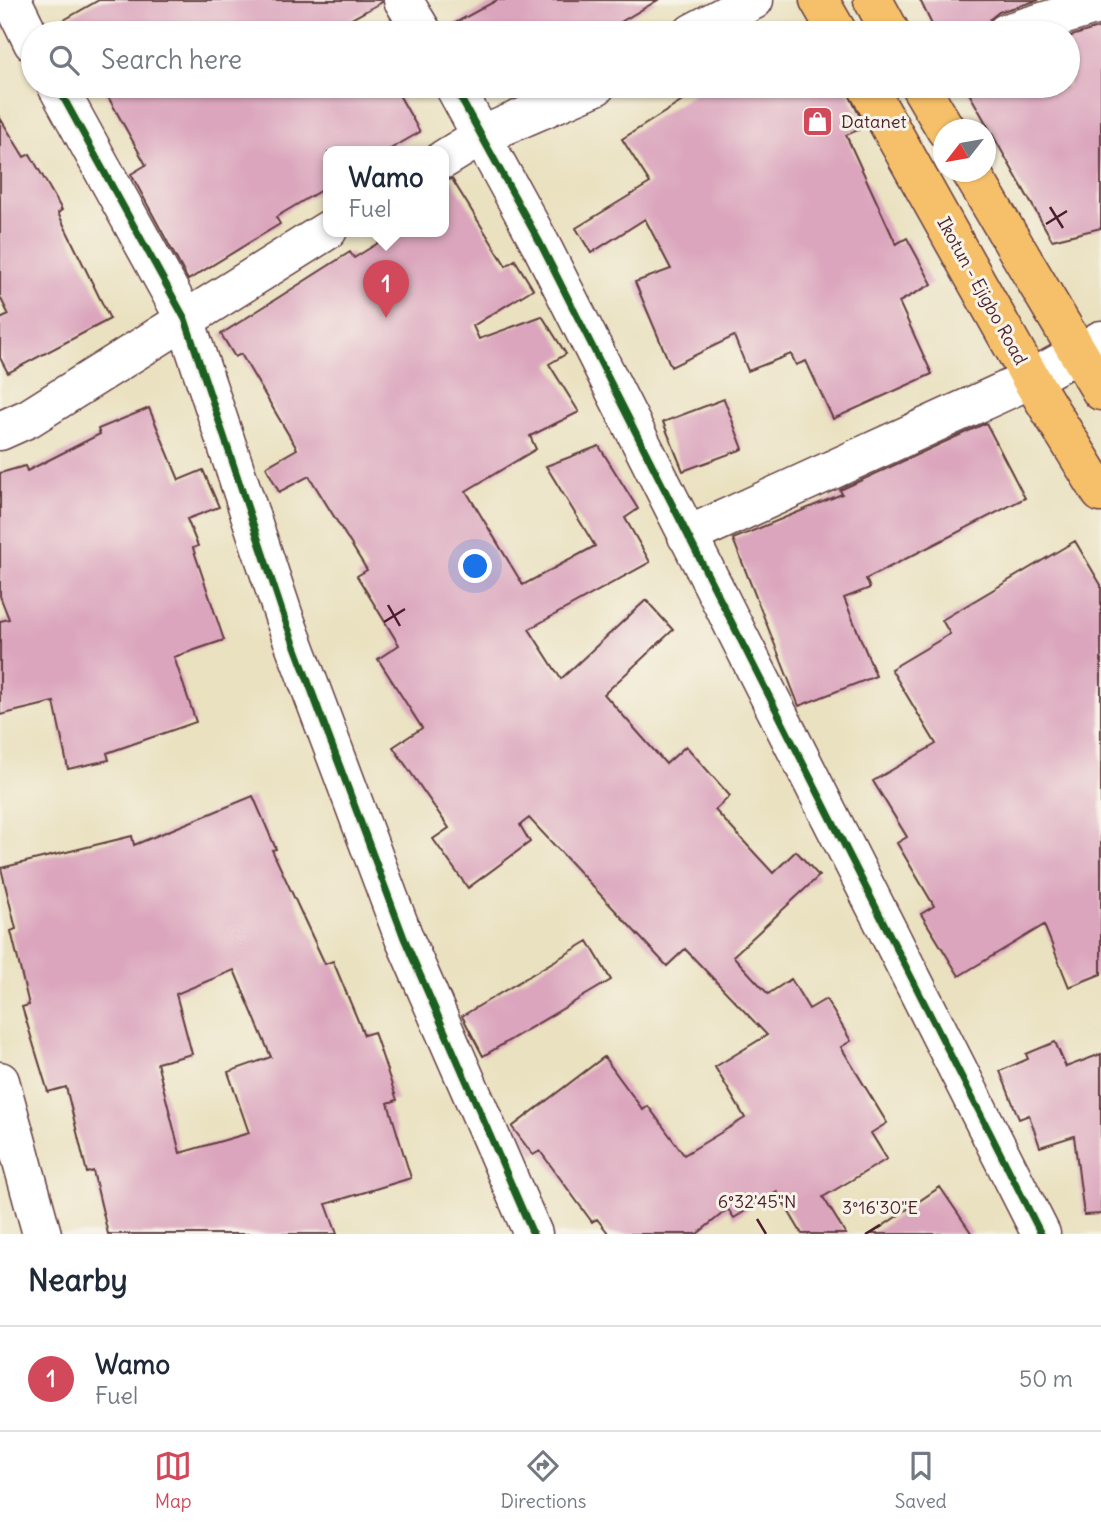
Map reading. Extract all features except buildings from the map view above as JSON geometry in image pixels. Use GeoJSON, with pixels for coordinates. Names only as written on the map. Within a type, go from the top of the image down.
{"type":"FeatureCollection","features":[{"type":"Feature","properties":{"kind":"main road"},"geometry":{"type":"LineString","coordinates":[[819,0],[831,21]]}},
{"type":"Feature","properties":{"kind":"main road"},"geometry":{"type":"LineString","coordinates":[[873,0],[884,21]]}},
{"type":"Feature","properties":{"kind":"main road","name":"Ikotun - Ejigbo Road"},"geometry":{"type":"LineString","coordinates":[[874,98],[1031,379],[1101,493]]}},
{"type":"Feature","properties":{"kind":"main road"},"geometry":{"type":"LineString","coordinates":[[927,98],[940,119]]}},
{"type":"Feature","properties":{"kind":"main road"},"geometry":{"type":"LineString","coordinates":[[978,182],[1089,346],[1101,391]]}},
{"type":"Feature","properties":{"kind":"street"},"geometry":{"type":"LineString","coordinates":[[12,0],[22,21]]}},
{"type":"Feature","properties":{"kind":"street"},"geometry":{"type":"LineString","coordinates":[[403,0],[416,21]]}},
{"type":"Feature","properties":{"kind":"street"},"geometry":{"type":"LineString","coordinates":[[715,21],[754,0]]}},
{"type":"Feature","properties":{"kind":"street"},"geometry":{"type":"LineString","coordinates":[[1045,21],[1101,4]]}},
{"type":"Feature","properties":{"kind":"street"},"geometry":{"type":"LineString","coordinates":[[64,98],[185,319],[284,617],[404,938],[533,1234]]}},
{"type":"Feature","properties":{"kind":"street"},"geometry":{"type":"LineString","coordinates":[[461,98],[483,135],[1041,1234]]}},
{"type":"Feature","properties":{"kind":"street"},"geometry":{"type":"LineString","coordinates":[[449,156],[483,135],[568,98]]}},
{"type":"Feature","properties":{"kind":"street"},"geometry":{"type":"LineString","coordinates":[[0,431],[29,418],[323,233]]}},
{"type":"Feature","properties":{"kind":"street"},"geometry":{"type":"LineString","coordinates":[[687,536],[1031,379],[1089,346]]}},
{"type":"Feature","properties":{"kind":"street"},"geometry":{"type":"LineString","coordinates":[[0,1081],[42,1234]]}},
{"type":"Feature","properties":{"kind":"cycle path"},"geometry":{"type":"LineString","coordinates":[[64,98],[185,319],[284,617],[404,938],[533,1234]]}},
{"type":"Feature","properties":{"kind":"cycle path"},"geometry":{"type":"LineString","coordinates":[[461,98],[540,243],[1041,1234]]}},
{"type":"Feature","properties":{"kind":"place","name":"Datanet"},"geometry":{"type":"Point","coordinates":[818,122]}},
{"type":"Feature","properties":{"kind":"place","name":"Wamo"},"geometry":{"type":"Point","coordinates":[386,318]}}]}
